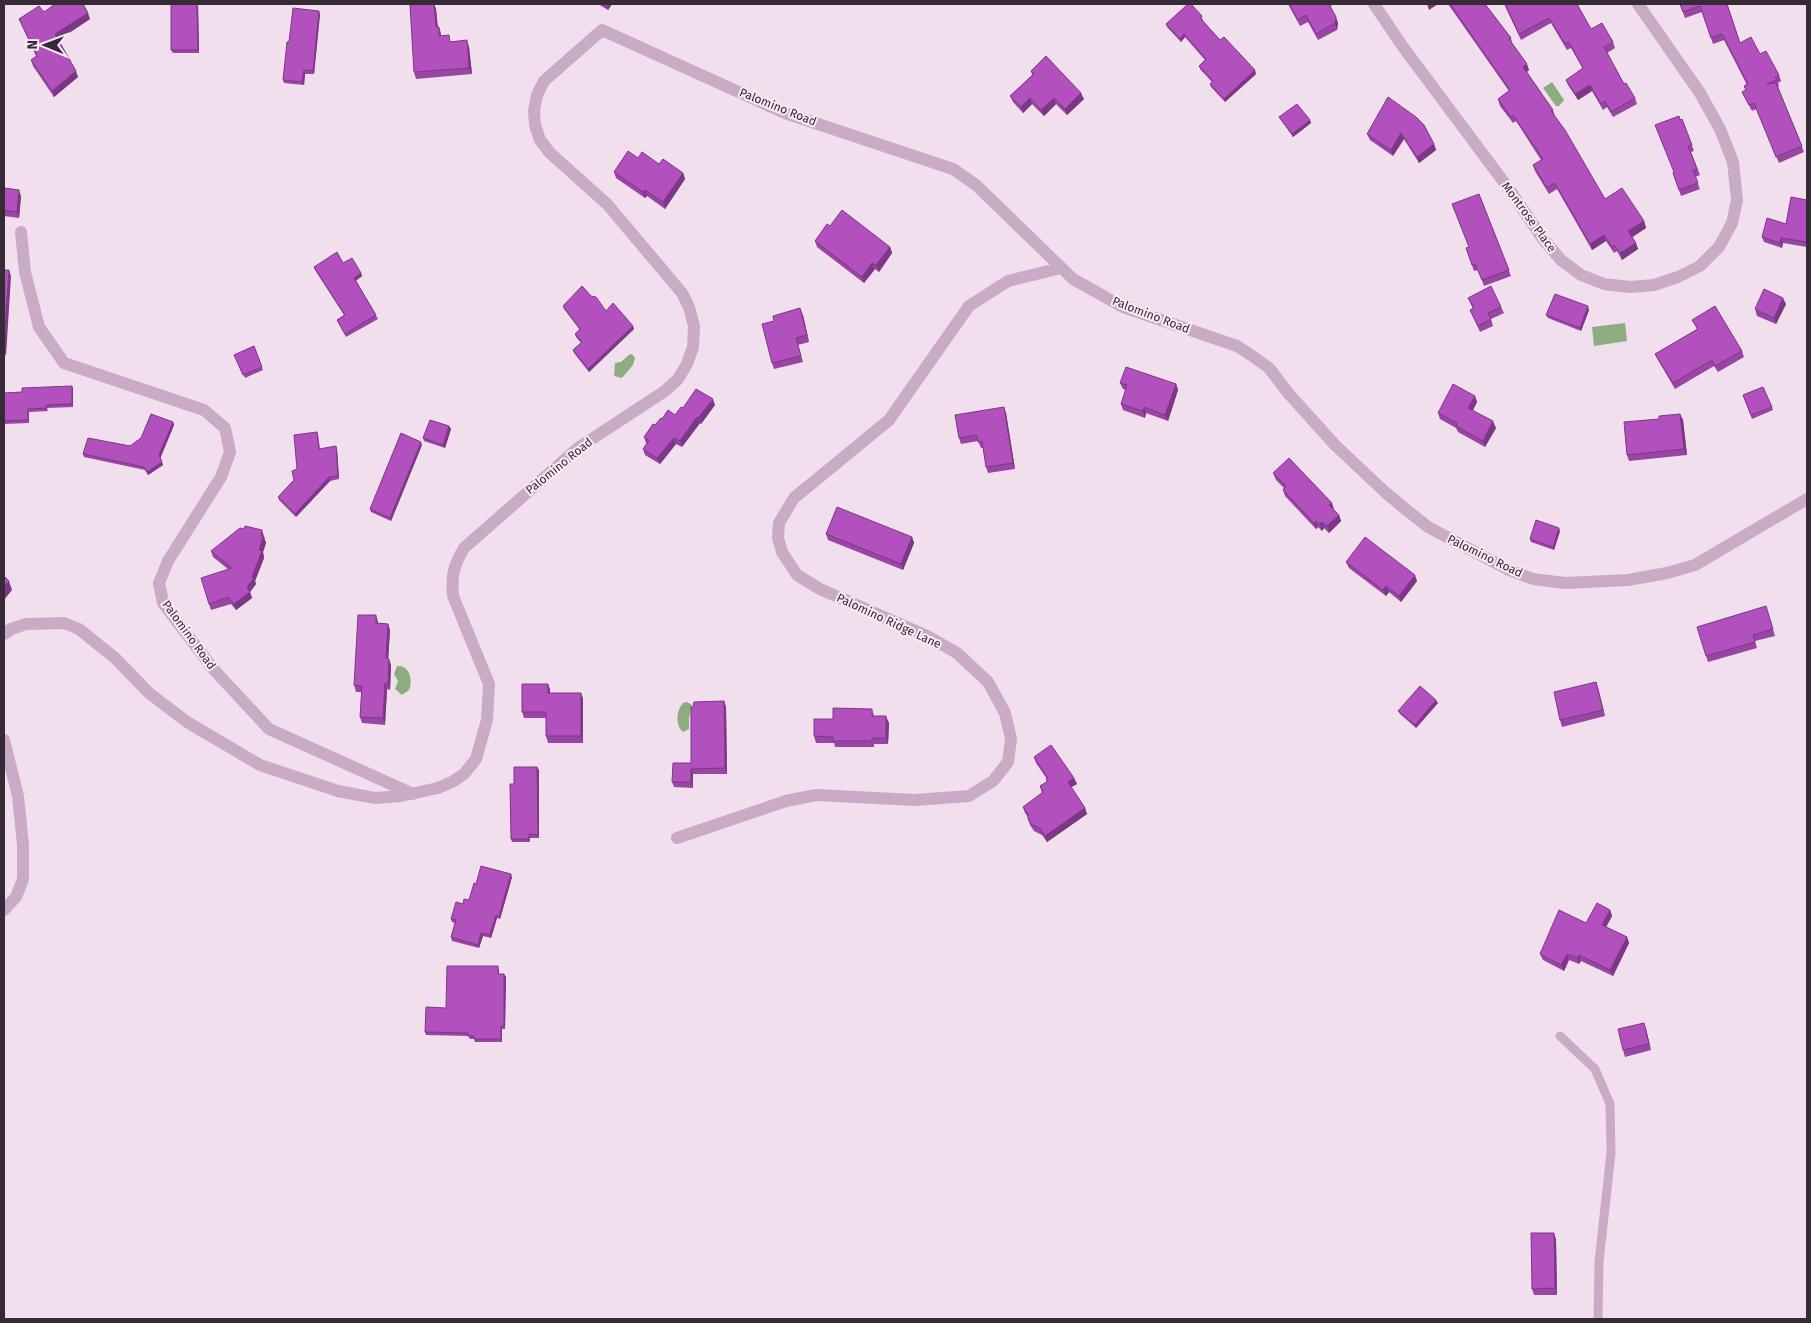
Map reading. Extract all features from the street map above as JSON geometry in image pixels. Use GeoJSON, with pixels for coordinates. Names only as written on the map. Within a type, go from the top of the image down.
{"type":"FeatureCollection","features":[{"type":"Feature","properties":{"kind":"street","name":"Montrose Place"},"geometry":{"type":"LineString","coordinates":[[1374,4],[1403,47],[1509,189],[1543,239],[1561,260],[1581,275],[1604,284],[1630,287],[1654,285],[1678,278],[1700,266],[1718,247],[1732,223],[1736,200],[1734,162],[1720,129],[1700,93],[1638,4]]}},
{"type":"Feature","properties":{"kind":"street","name":"Palomino Road"},"geometry":{"type":"LineString","coordinates":[[4,634],[11,629],[26,624],[64,623],[80,629],[114,658],[149,692],[187,722],[260,765],[338,792],[375,798],[413,794],[452,782],[464,774],[476,759],[487,720],[489,684],[453,596],[451,580],[455,563],[464,548],[578,448],[665,391],[678,379],[687,364],[693,347],[694,326],[689,307],[682,293],[607,204],[550,153],[540,140],[535,125],[534,111],[537,96],[544,81],[602,30],[785,113],[954,169],[976,184],[1073,278],[1123,307],[1236,346],[1251,355],[1269,368],[1289,394],[1335,445],[1409,512],[1428,527],[1500,566],[1533,579],[1565,583],[1628,580],[1667,573],[1695,565],[1807,499]]}},
{"type":"Feature","properties":{"kind":"street","name":"Palomino Road"},"geometry":{"type":"LineString","coordinates":[[22,232],[25,272],[38,327],[64,363],[204,410],[225,428],[230,452],[221,477],[168,561],[159,583],[163,603],[215,671],[269,729],[413,794]]}},
{"type":"Feature","properties":{"kind":"street","name":"Palomino Ridge Lane"},"geometry":{"type":"LineString","coordinates":[[678,838],[786,801],[816,795],[915,800],[969,796],[993,782],[1008,762],[1011,739],[1005,713],[988,682],[957,653],[927,636],[820,589],[797,575],[782,552],[778,538],[779,523],[794,498],[890,420],[968,306],[1008,281],[1061,268]]}},
{"type":"Feature","properties":{"kind":"street"},"geometry":{"type":"LineString","coordinates":[[4,740],[18,796],[23,845],[23,879],[16,897],[4,910]]}},
{"type":"Feature","properties":{"kind":"lane"},"geometry":{"type":"LineString","coordinates":[[1560,1036],[1595,1069],[1610,1104],[1611,1153],[1599,1262],[1598,1319]]}},
{"type":"Feature","properties":{"kind":"shaded area"},"geometry":{"type":"Polygon","coordinates":[[[1552,82],[1564,100],[1559,106],[1556,106],[1543,88],[1552,82]]]}},
{"type":"Feature","properties":{"kind":"shaded area"},"geometry":{"type":"Polygon","coordinates":[[[1625,323],[1627,341],[1594,346],[1592,327],[1625,323]]]}},
{"type":"Feature","properties":{"kind":"shaded area"},"geometry":{"type":"Polygon","coordinates":[[[630,354],[635,358],[633,365],[622,378],[614,376],[615,363],[621,362],[630,354]]]}},
{"type":"Feature","properties":{"kind":"shaded area"},"geometry":{"type":"Polygon","coordinates":[[[397,666],[401,666],[408,671],[411,682],[409,690],[402,695],[395,689],[398,681],[394,674],[397,666]]]}},
{"type":"Feature","properties":{"kind":"shaded area"},"geometry":{"type":"Polygon","coordinates":[[[687,702],[692,705],[689,729],[683,732],[679,726],[678,714],[683,703],[687,702]]]}},
{"type":"Feature","properties":{"kind":"building"},"geometry":{"type":"Polygon","coordinates":[[[55,4],[83,4],[88,13],[55,34],[76,71],[52,91],[31,60],[37,56],[19,19],[39,6],[44,12],[55,4]]]}},
{"type":"Feature","properties":{"kind":"building"},"geometry":{"type":"Polygon","coordinates":[[[171,4],[197,4],[198,50],[171,50],[171,4]]]}},
{"type":"Feature","properties":{"kind":"building"},"geometry":{"type":"Polygon","coordinates":[[[434,4],[436,27],[439,27],[439,36],[449,35],[450,42],[467,40],[469,68],[414,72],[410,5],[434,4]]]}},
{"type":"Feature","properties":{"kind":"building"},"geometry":{"type":"Polygon","coordinates":[[[1188,4],[1191,4],[1202,16],[1201,19],[1220,40],[1224,37],[1255,70],[1224,99],[1210,84],[1213,81],[1199,66],[1206,59],[1184,34],[1180,39],[1166,24],[1188,4]]]}},
{"type":"Feature","properties":{"kind":"building"},"geometry":{"type":"Polygon","coordinates":[[[1289,4],[1329,4],[1336,17],[1335,23],[1316,34],[1306,15],[1298,20],[1289,4]]]}},
{"type":"Feature","properties":{"kind":"building"},"geometry":{"type":"Polygon","coordinates":[[[1450,4],[1485,4],[1511,38],[1509,39],[1527,64],[1523,67],[1553,110],[1551,111],[1565,130],[1605,199],[1622,188],[1644,221],[1628,231],[1636,243],[1620,253],[1614,245],[1612,247],[1604,235],[1590,244],[1555,183],[1547,188],[1533,165],[1543,159],[1513,115],[1511,117],[1498,99],[1510,90],[1450,4]]]}},
{"type":"Feature","properties":{"kind":"building"},"geometry":{"type":"Polygon","coordinates":[[[1505,4],[1577,4],[1591,29],[1602,23],[1613,42],[1604,47],[1624,84],[1626,83],[1635,98],[1611,112],[1605,101],[1601,104],[1590,85],[1575,94],[1566,80],[1583,68],[1569,42],[1565,44],[1549,18],[1519,34],[1505,4]]]}},
{"type":"Feature","properties":{"kind":"building"},"geometry":{"type":"Polygon","coordinates":[[[1680,4],[1727,4],[1740,43],[1751,37],[1760,54],[1766,51],[1779,75],[1775,77],[1777,80],[1767,84],[1776,83],[1802,146],[1776,157],[1754,103],[1749,105],[1742,92],[1746,90],[1744,86],[1748,84],[1722,34],[1711,38],[1700,6],[1683,12],[1680,4]]]}},
{"type":"Feature","properties":{"kind":"building"},"geometry":{"type":"Polygon","coordinates":[[[293,8],[319,11],[313,71],[304,70],[302,82],[283,80],[293,8]]]}},
{"type":"Feature","properties":{"kind":"building"},"geometry":{"type":"Polygon","coordinates":[[[1046,56],[1081,93],[1065,109],[1054,98],[1041,110],[1030,98],[1021,107],[1010,96],[1034,74],[1031,71],[1046,56]]]}},
{"type":"Feature","properties":{"kind":"building"},"geometry":{"type":"Polygon","coordinates":[[[1388,97],[1424,125],[1434,144],[1417,157],[1401,133],[1391,150],[1367,134],[1388,97]]]}},
{"type":"Feature","properties":{"kind":"building"},"geometry":{"type":"Polygon","coordinates":[[[1297,104],[1310,120],[1292,134],[1279,117],[1297,104]]]}},
{"type":"Feature","properties":{"kind":"building"},"geometry":{"type":"Polygon","coordinates":[[[1679,116],[1680,120],[1682,119],[1692,145],[1688,146],[1697,169],[1693,170],[1698,183],[1679,190],[1674,172],[1655,125],[1679,116]]]}},
{"type":"Feature","properties":{"kind":"building"},"geometry":{"type":"Polygon","coordinates":[[[628,151],[638,158],[642,152],[659,164],[663,159],[683,173],[663,202],[645,190],[643,192],[614,172],[628,151]]]}},
{"type":"Feature","properties":{"kind":"building"},"geometry":{"type":"Polygon","coordinates":[[[4,188],[19,190],[17,212],[4,210],[4,188]]]}},
{"type":"Feature","properties":{"kind":"building"},"geometry":{"type":"Polygon","coordinates":[[[1479,194],[1509,270],[1482,280],[1475,264],[1472,265],[1466,248],[1469,247],[1452,204],[1479,194]]]}},
{"type":"Feature","properties":{"kind":"building"},"geometry":{"type":"Polygon","coordinates":[[[1791,197],[1807,200],[1807,242],[1781,238],[1780,243],[1762,237],[1767,218],[1786,224],[1791,197]]]}},
{"type":"Feature","properties":{"kind":"building"},"geometry":{"type":"Polygon","coordinates":[[[842,210],[890,247],[876,265],[872,263],[862,277],[815,241],[827,224],[830,226],[842,210]]]}},
{"type":"Feature","properties":{"kind":"building"},"geometry":{"type":"Polygon","coordinates":[[[337,252],[343,263],[352,258],[361,273],[354,278],[376,315],[345,334],[337,320],[345,315],[314,267],[337,252]]]}},
{"type":"Feature","properties":{"kind":"building"},"geometry":{"type":"Polygon","coordinates":[[[4,270],[9,270],[4,344],[4,270]]]}},
{"type":"Feature","properties":{"kind":"building"},"geometry":{"type":"Polygon","coordinates":[[[582,286],[591,296],[596,297],[606,311],[613,303],[633,326],[588,369],[573,350],[582,342],[575,334],[580,329],[563,306],[582,286]]]}},
{"type":"Feature","properties":{"kind":"building"},"geometry":{"type":"Polygon","coordinates":[[[1491,286],[1501,307],[1488,313],[1491,319],[1478,326],[1470,310],[1474,308],[1468,298],[1491,286]]]}},
{"type":"Feature","properties":{"kind":"building"},"geometry":{"type":"Polygon","coordinates":[[[1764,289],[1783,298],[1774,318],[1755,309],[1764,289]]]}},
{"type":"Feature","properties":{"kind":"building"},"geometry":{"type":"Polygon","coordinates":[[[1555,294],[1588,306],[1580,328],[1546,315],[1555,294]]]}},
{"type":"Feature","properties":{"kind":"building"},"geometry":{"type":"Polygon","coordinates":[[[1715,306],[1742,351],[1715,366],[1712,360],[1673,383],[1655,354],[1698,329],[1692,320],[1715,306]]]}},
{"type":"Feature","properties":{"kind":"building"},"geometry":{"type":"Polygon","coordinates":[[[800,308],[807,335],[796,338],[801,356],[772,363],[762,324],[774,321],[773,316],[800,308]]]}},
{"type":"Feature","properties":{"kind":"building"},"geometry":{"type":"Polygon","coordinates":[[[254,346],[262,367],[243,375],[234,355],[254,346]]]}},
{"type":"Feature","properties":{"kind":"building"},"geometry":{"type":"Polygon","coordinates":[[[1126,367],[1176,384],[1165,415],[1144,407],[1143,411],[1121,404],[1127,385],[1120,383],[1126,367]]]}},
{"type":"Feature","properties":{"kind":"building"},"geometry":{"type":"Polygon","coordinates":[[[1453,384],[1475,396],[1468,408],[1493,421],[1483,441],[1456,426],[1457,423],[1438,413],[1453,384]]]}},
{"type":"Feature","properties":{"kind":"building"},"geometry":{"type":"Polygon","coordinates":[[[72,386],[72,404],[46,405],[47,408],[28,409],[28,420],[4,421],[4,393],[22,392],[22,388],[72,386]]]}},
{"type":"Feature","properties":{"kind":"building"},"geometry":{"type":"Polygon","coordinates":[[[1763,387],[1772,407],[1751,415],[1743,395],[1763,387]]]}},
{"type":"Feature","properties":{"kind":"building"},"geometry":{"type":"Polygon","coordinates":[[[696,389],[713,399],[680,441],[674,438],[657,458],[643,449],[649,440],[644,437],[653,424],[655,425],[662,419],[668,410],[675,415],[681,407],[683,408],[696,389]]]}},
{"type":"Feature","properties":{"kind":"building"},"geometry":{"type":"Polygon","coordinates":[[[1004,407],[1013,463],[986,467],[982,441],[978,442],[977,435],[959,438],[955,415],[1004,407]]]}},
{"type":"Feature","properties":{"kind":"building"},"geometry":{"type":"Polygon","coordinates":[[[151,414],[173,422],[159,455],[162,462],[147,472],[144,467],[83,454],[88,438],[130,446],[141,438],[151,414]]]}},
{"type":"Feature","properties":{"kind":"building"},"geometry":{"type":"Polygon","coordinates":[[[1680,414],[1684,449],[1627,455],[1624,422],[1659,419],[1659,416],[1680,414]]]}},
{"type":"Feature","properties":{"kind":"building"},"geometry":{"type":"Polygon","coordinates":[[[430,420],[449,426],[443,445],[423,438],[430,420]]]}},
{"type":"Feature","properties":{"kind":"building"},"geometry":{"type":"Polygon","coordinates":[[[317,432],[319,449],[336,446],[338,476],[329,477],[295,514],[278,497],[294,480],[292,471],[297,469],[294,435],[317,432]]]}},
{"type":"Feature","properties":{"kind":"building"},"geometry":{"type":"Polygon","coordinates":[[[401,433],[421,442],[390,518],[370,509],[401,433]]]}},
{"type":"Feature","properties":{"kind":"building"},"geometry":{"type":"Polygon","coordinates":[[[1289,458],[1332,503],[1329,505],[1339,515],[1327,526],[1322,522],[1320,524],[1316,521],[1314,523],[1283,490],[1286,486],[1273,473],[1289,458]]]}},
{"type":"Feature","properties":{"kind":"building"},"geometry":{"type":"Polygon","coordinates":[[[837,507],[912,537],[901,564],[826,534],[837,507]]]}},
{"type":"Feature","properties":{"kind":"building"},"geometry":{"type":"Polygon","coordinates":[[[1536,520],[1559,528],[1553,547],[1530,539],[1536,520]]]}},
{"type":"Feature","properties":{"kind":"building"},"geometry":{"type":"Polygon","coordinates":[[[245,526],[262,530],[261,536],[263,537],[259,550],[262,551],[252,577],[254,578],[247,587],[250,592],[234,604],[228,597],[209,604],[201,578],[232,568],[211,551],[240,528],[244,529],[245,526]]]}},
{"type":"Feature","properties":{"kind":"building"},"geometry":{"type":"Polygon","coordinates":[[[1365,537],[1415,575],[1399,596],[1386,586],[1383,590],[1346,562],[1365,537]]]}},
{"type":"Feature","properties":{"kind":"building"},"geometry":{"type":"Polygon","coordinates":[[[4,576],[9,581],[4,587],[4,576]]]}},
{"type":"Feature","properties":{"kind":"building"},"geometry":{"type":"Polygon","coordinates":[[[1766,606],[1773,629],[1753,635],[1755,642],[1706,656],[1697,627],[1766,606]]]}},
{"type":"Feature","properties":{"kind":"building"},"geometry":{"type":"Polygon","coordinates":[[[358,615],[376,615],[376,623],[388,624],[386,658],[389,659],[388,684],[385,683],[383,718],[360,717],[362,686],[354,685],[358,615]]]}},
{"type":"Feature","properties":{"kind":"building"},"geometry":{"type":"Polygon","coordinates":[[[1596,682],[1603,710],[1560,720],[1554,692],[1596,682]]]}},
{"type":"Feature","properties":{"kind":"building"},"geometry":{"type":"Polygon","coordinates":[[[522,684],[548,684],[548,693],[581,693],[581,736],[546,736],[546,712],[522,712],[522,684]]]}},
{"type":"Feature","properties":{"kind":"building"},"geometry":{"type":"Polygon","coordinates":[[[1420,686],[1436,700],[1415,725],[1398,711],[1420,686]]]}},
{"type":"Feature","properties":{"kind":"building"},"geometry":{"type":"Polygon","coordinates":[[[724,701],[725,768],[691,769],[691,782],[672,782],[673,763],[691,763],[691,707],[693,707],[694,702],[724,701]]]}},
{"type":"Feature","properties":{"kind":"building"},"geometry":{"type":"Polygon","coordinates":[[[833,708],[872,709],[872,716],[886,716],[886,738],[872,738],[872,741],[833,741],[833,737],[814,736],[814,719],[833,719],[833,708]]]}},
{"type":"Feature","properties":{"kind":"building"},"geometry":{"type":"Polygon","coordinates":[[[1051,745],[1074,778],[1068,782],[1085,808],[1045,836],[1040,828],[1032,825],[1023,807],[1043,792],[1040,786],[1048,781],[1046,779],[1048,778],[1034,757],[1051,745]]]}},
{"type":"Feature","properties":{"kind":"building"},"geometry":{"type":"Polygon","coordinates":[[[514,767],[537,767],[538,835],[529,834],[529,839],[511,839],[510,784],[514,784],[514,767]]]}},
{"type":"Feature","properties":{"kind":"building"},"geometry":{"type":"Polygon","coordinates":[[[481,866],[511,874],[499,916],[496,915],[490,935],[481,933],[478,945],[451,937],[456,920],[451,919],[456,902],[463,904],[464,899],[469,900],[481,866]]]}},
{"type":"Feature","properties":{"kind":"building"},"geometry":{"type":"Polygon","coordinates":[[[1597,903],[1610,910],[1602,925],[1627,937],[1610,970],[1579,955],[1577,958],[1567,954],[1561,965],[1540,954],[1559,910],[1586,923],[1597,903]]]}},
{"type":"Feature","properties":{"kind":"building"},"geometry":{"type":"Polygon","coordinates":[[[447,966],[498,966],[498,974],[504,974],[504,1026],[501,1026],[501,1039],[474,1039],[474,1036],[468,1036],[468,1033],[425,1032],[426,1007],[446,1008],[447,966]]]}},
{"type":"Feature","properties":{"kind":"building"},"geometry":{"type":"Polygon","coordinates":[[[1644,1023],[1649,1044],[1623,1050],[1618,1029],[1644,1023]]]}},
{"type":"Feature","properties":{"kind":"building"},"geometry":{"type":"Polygon","coordinates":[[[1531,1233],[1554,1233],[1555,1288],[1532,1289],[1531,1233]]]}}]}
